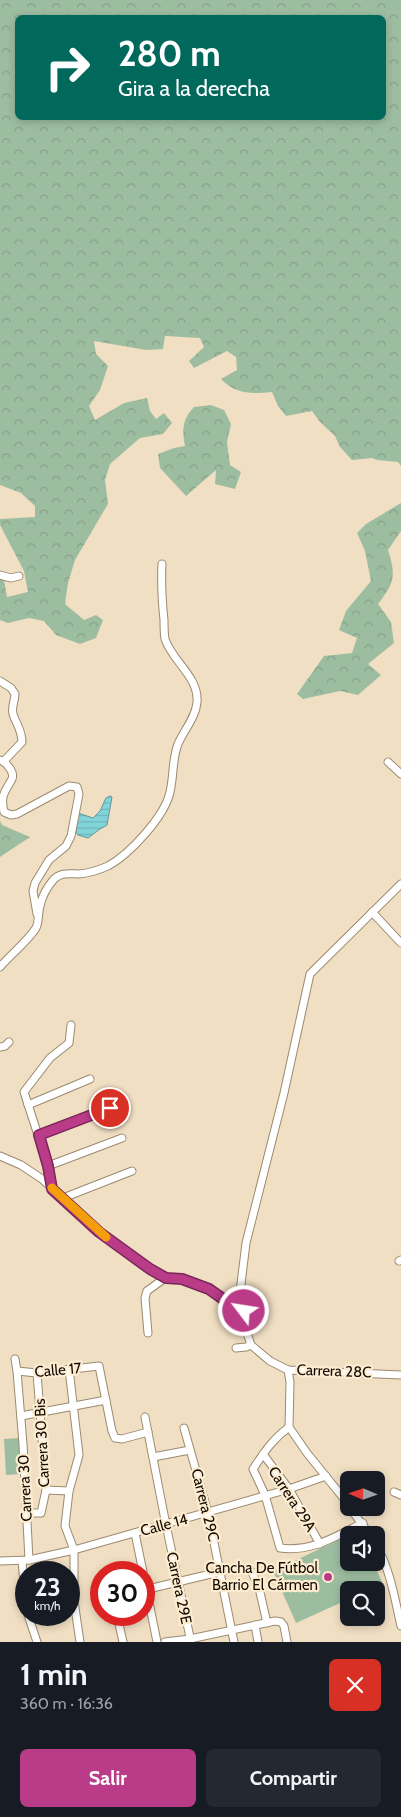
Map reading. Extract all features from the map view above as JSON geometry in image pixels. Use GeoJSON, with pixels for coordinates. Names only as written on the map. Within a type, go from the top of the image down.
{"type":"FeatureCollection","features":[{"type":"Feature","properties":{"kind":"street"},"geometry":{"type":"LineString","coordinates":[[0,967],[37,926],[40,905],[46,890],[55,878],[64,874],[94,872],[108,866],[123,856],[157,820],[165,806],[170,793],[174,758],[197,702],[196,690],[190,677],[170,651],[165,638],[161,586],[162,564]]}},
{"type":"Feature","properties":{"kind":"street"},"geometry":{"type":"LineString","coordinates":[[0,575],[10,578],[19,576]]}},
{"type":"Feature","properties":{"kind":"street"},"geometry":{"type":"LineString","coordinates":[[0,681],[11,688],[15,694],[12,706],[13,714],[22,734],[22,742],[2,760],[13,774],[13,778],[4,788],[1,797],[4,812],[11,815],[17,814],[69,786],[77,787],[79,794],[71,836],[66,846],[49,860],[32,891],[38,916]]}},
{"type":"Feature","properties":{"kind":"street"},"geometry":{"type":"LineString","coordinates":[[388,762],[401,774]]}},
{"type":"Feature","properties":{"kind":"street"},"geometry":{"type":"LineString","coordinates":[[236,1348],[251,1345],[240,1292],[246,1243],[284,1093],[310,974],[401,884]]}},
{"type":"Feature","properties":{"kind":"street"},"geometry":{"type":"LineString","coordinates":[[372,912],[401,943]]}},
{"type":"Feature","properties":{"kind":"street"},"geometry":{"type":"LineString","coordinates":[[52,1189],[48,1166],[24,1092],[50,1058],[69,1044],[71,1026]]}},
{"type":"Feature","properties":{"kind":"street"},"geometry":{"type":"LineString","coordinates":[[0,1047],[5,1046],[9,1042]]}},
{"type":"Feature","properties":{"kind":"street"},"geometry":{"type":"LineString","coordinates":[[28,1105],[90,1079]]}},
{"type":"Feature","properties":{"kind":"street"},"geometry":{"type":"LineString","coordinates":[[39,1135],[110,1108]]}},
{"type":"Feature","properties":{"kind":"street"},"geometry":{"type":"LineString","coordinates":[[48,1166],[122,1138]]}},
{"type":"Feature","properties":{"kind":"street"},"geometry":{"type":"LineString","coordinates":[[0,1157],[21,1165],[63,1198],[99,1232],[150,1269],[166,1278],[182,1279],[209,1289],[233,1306],[244,1311]]}},
{"type":"Feature","properties":{"kind":"street"},"geometry":{"type":"LineString","coordinates":[[63,1198],[132,1171]]}},
{"type":"Feature","properties":{"kind":"street"},"geometry":{"type":"LineString","coordinates":[[148,1333],[145,1298],[148,1291],[166,1278]]}},
{"type":"Feature","properties":{"kind":"street","name":"Carrera 28C"},"geometry":{"type":"LineString","coordinates":[[251,1345],[270,1361],[288,1370],[401,1374]]}},
{"type":"Feature","properties":{"kind":"street","name":"Carrera 30"},"geometry":{"type":"LineString","coordinates":[[15,1359],[21,1416],[27,1513],[25,1560]]}},
{"type":"Feature","properties":{"kind":"street","name":"Calle 17"},"geometry":{"type":"LineString","coordinates":[[17,1372],[37,1373],[99,1366],[106,1400]]}},
{"type":"Feature","properties":{"kind":"street"},"geometry":{"type":"LineString","coordinates":[[69,1369],[79,1455],[69,1490],[65,1526],[74,1550],[74,1601],[80,1642]]}},
{"type":"Feature","properties":{"kind":"street"},"geometry":{"type":"LineString","coordinates":[[288,1370],[290,1382],[289,1427],[307,1453],[340,1494]]}},
{"type":"Feature","properties":{"kind":"street","name":"Carrera 30 Bis"},"geometry":{"type":"LineString","coordinates":[[27,1513],[41,1513],[46,1490],[37,1373]]}},
{"type":"Feature","properties":{"kind":"street"},"geometry":{"type":"LineString","coordinates":[[21,1416],[106,1400],[112,1431],[116,1438],[148,1432]]}},
{"type":"Feature","properties":{"kind":"street","name":"Carrera 29E"},"geometry":{"type":"LineString","coordinates":[[145,1417],[190,1640]]}},
{"type":"Feature","properties":{"kind":"street"},"geometry":{"type":"LineString","coordinates":[[289,1427],[275,1437],[253,1469],[265,1495],[280,1548],[296,1550],[320,1544],[363,1524],[357,1516]]}},
{"type":"Feature","properties":{"kind":"street","name":"Carrera 29C"},"geometry":{"type":"LineString","coordinates":[[184,1428],[208,1513],[234,1642]]}},
{"type":"Feature","properties":{"kind":"street"},"geometry":{"type":"LineString","coordinates":[[153,1457],[190,1450]]}},
{"type":"Feature","properties":{"kind":"street","name":"Carrera 29A"},"geometry":{"type":"LineString","coordinates":[[263,1454],[289,1489],[320,1544]]}},
{"type":"Feature","properties":{"kind":"street","name":"Calle 14"},"geometry":{"type":"LineString","coordinates":[[0,1561],[25,1560],[74,1550],[208,1513],[326,1476]]}},
{"type":"Feature","properties":{"kind":"street"},"geometry":{"type":"LineString","coordinates":[[46,1490],[69,1490]]}},
{"type":"Feature","properties":{"kind":"street"},"geometry":{"type":"LineString","coordinates":[[134,1532],[141,1561]]}},
{"type":"Feature","properties":{"kind":"street"},"geometry":{"type":"LineString","coordinates":[[385,1563],[398,1598],[401,1624]]}},
{"type":"Feature","properties":{"kind":"street"},"geometry":{"type":"LineString","coordinates":[[155,1587],[240,1568],[252,1572],[259,1588],[267,1623]]}},
{"type":"Feature","properties":{"kind":"street"},"geometry":{"type":"LineString","coordinates":[[165,1642],[208,1639],[232,1630],[281,1622],[284,1626],[287,1642]]}},
{"type":"Feature","properties":{"kind":"street"},"geometry":{"type":"LineString","coordinates":[[255,1625],[258,1642]]}},
{"type":"Feature","properties":{"kind":"street"},"geometry":{"type":"LineString","coordinates":[[32,1626],[37,1642]]}},
{"type":"Feature","properties":{"kind":"street"},"geometry":{"type":"LineString","coordinates":[[119,1626],[123,1642]]}},
{"type":"Feature","properties":{"kind":"street"},"geometry":{"type":"LineString","coordinates":[[153,1626],[157,1642]]}},
{"type":"Feature","properties":{"kind":"green space"},"geometry":{"type":"Polygon","coordinates":[[[0,0],[401,0],[401,466],[398,462],[372,458],[352,460],[340,447],[335,436],[320,422],[312,411],[286,416],[278,406],[272,392],[250,393],[232,388],[221,379],[237,370],[236,357],[227,351],[194,368],[189,361],[204,347],[200,338],[165,336],[163,349],[146,350],[94,341],[96,354],[108,366],[100,390],[89,406],[95,420],[124,403],[147,398],[150,411],[156,419],[164,413],[172,423],[163,434],[140,438],[110,464],[105,480],[108,504],[75,560],[68,583],[65,604],[84,620],[96,615],[103,620],[96,638],[80,644],[56,635],[44,621],[29,618],[8,623],[0,620],[0,575],[4,580],[7,597],[28,592],[24,571],[0,525],[0,519],[35,517],[35,506],[21,493],[0,485],[0,0]]]}},
{"type":"Feature","properties":{"kind":"green space"},"geometry":{"type":"Polygon","coordinates":[[[211,405],[224,410],[231,424],[227,442],[230,465],[241,472],[235,489],[215,484],[216,470],[186,496],[160,468],[158,454],[185,446],[183,430],[187,416],[194,407],[211,405]]]}},
{"type":"Feature","properties":{"kind":"green space"},"geometry":{"type":"Polygon","coordinates":[[[401,503],[401,531],[388,550],[393,573],[391,584],[378,604],[391,622],[394,643],[368,664],[381,675],[358,695],[340,691],[303,699],[297,694],[324,656],[352,653],[357,638],[339,630],[346,611],[371,581],[365,551],[357,533],[366,524],[401,503]]]}},
{"type":"Feature","properties":{"kind":"green space"},"geometry":{"type":"Polygon","coordinates":[[[0,821],[2,825],[30,837],[0,857],[0,821]]]}},
{"type":"Feature","properties":{"kind":"green space"},"geometry":{"type":"Polygon","coordinates":[[[20,1438],[22,1474],[6,1475],[4,1439],[20,1438]]]}},
{"type":"Feature","properties":{"kind":"green space","name":"Cancha De Fútbol Barrio El Cármen"},"geometry":{"type":"Polygon","coordinates":[[[340,1539],[340,1571],[377,1571],[382,1581],[340,1581],[340,1603],[296,1623],[273,1571],[340,1539]]]}},
{"type":"Feature","properties":{"kind":"water"},"geometry":{"type":"Polygon","coordinates":[[[112,797],[107,825],[88,838],[78,835],[76,832],[78,813],[93,818],[100,811],[106,798],[112,797]]]}},
{"type":"Feature","properties":{"kind":"slow traffic"},"geometry":{"type":"LineString","coordinates":[[52,1188],[106,1237]]}},
{"type":"Feature","properties":{"kind":"place","name":"Cancha De Fútbol Barrio El Cármen"},"geometry":{"type":"Point","coordinates":[328,1577]}},
{"type":"Feature","properties":{"kind":"route"},"geometry":{"type":"LineString","coordinates":[[110,1108],[39,1135],[52,1189],[99,1232],[150,1269],[166,1278],[182,1279],[209,1289],[233,1306],[244,1311]]}}]}
